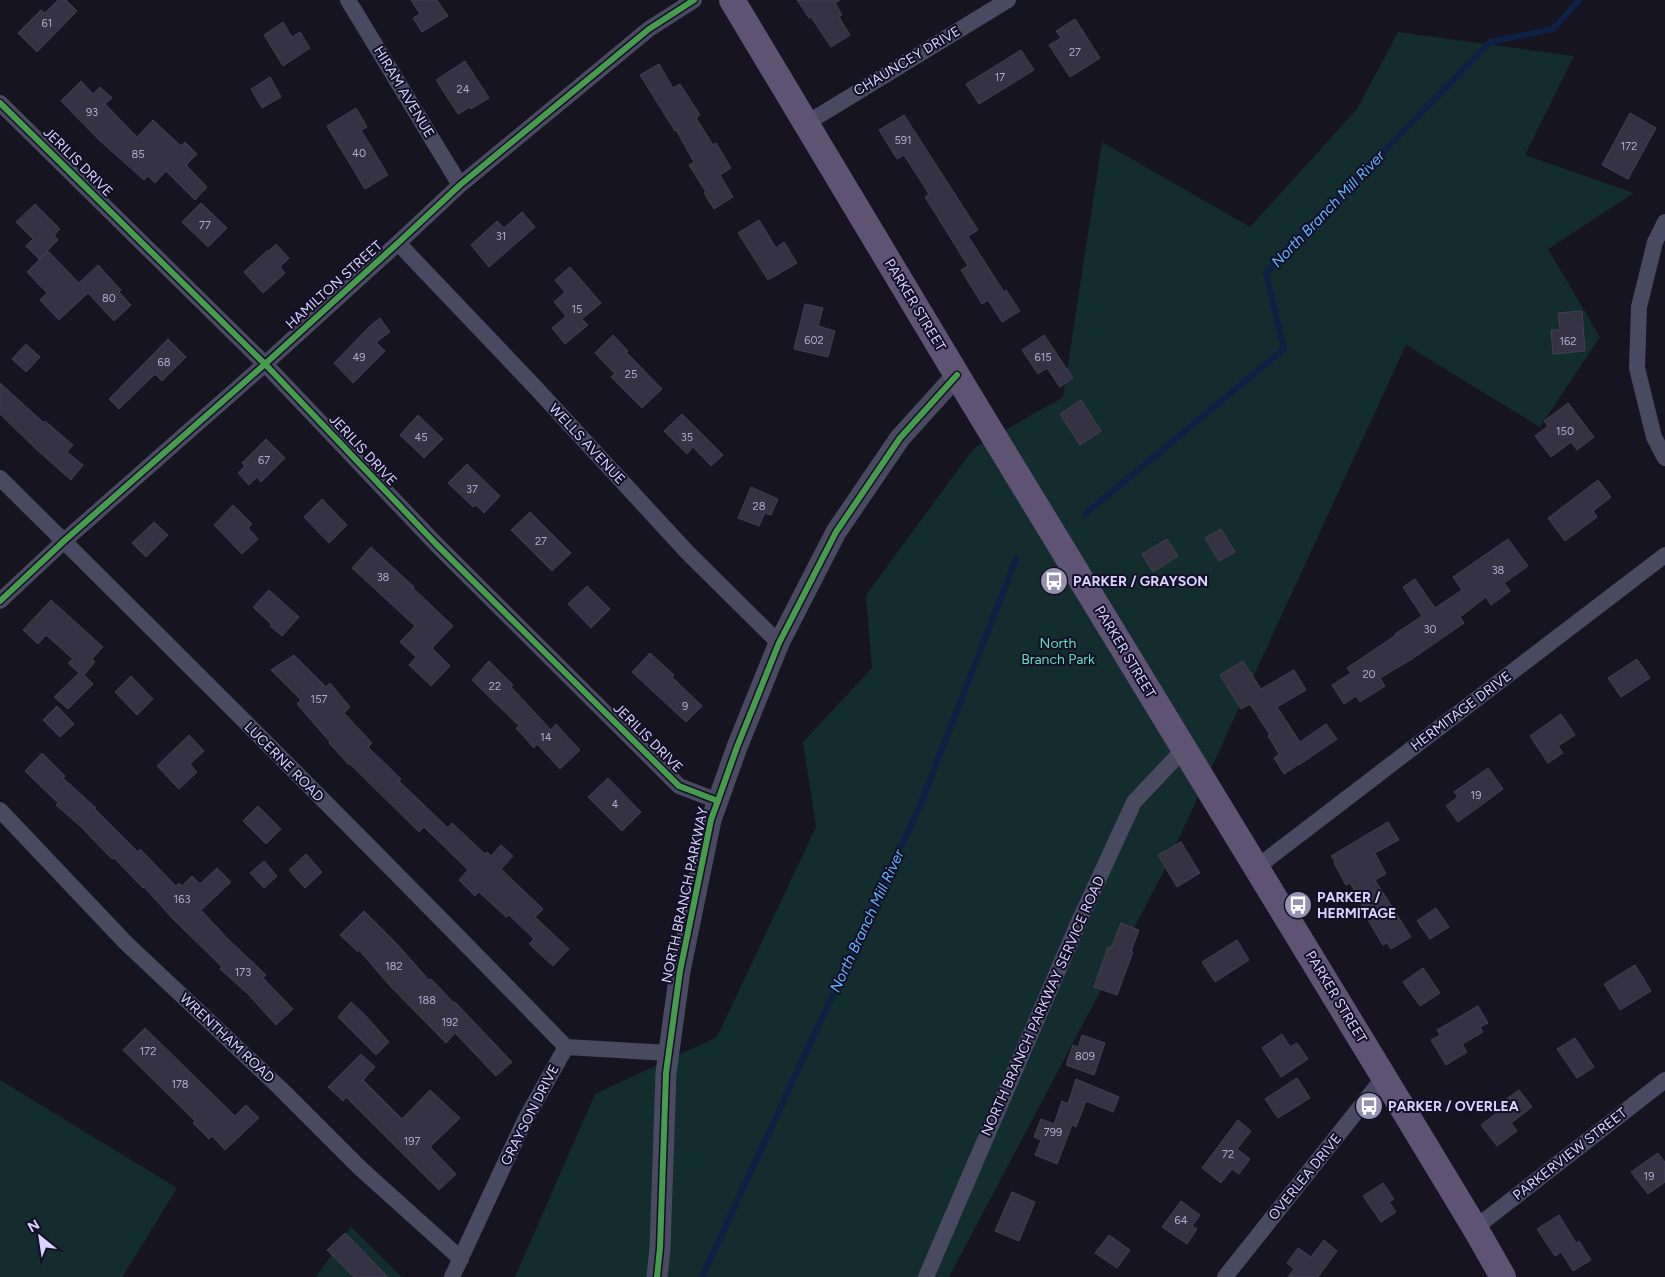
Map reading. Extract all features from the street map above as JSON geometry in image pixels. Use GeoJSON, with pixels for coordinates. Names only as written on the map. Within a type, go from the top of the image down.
{"type":"FeatureCollection","features":[{"type":"Feature","properties":{"kind":"main road","name":"PARKER STREET"},"geometry":{"type":"LineString","coordinates":[[732,0],[957,375],[1476,1228],[1503,1277]]}},
{"type":"Feature","properties":{"kind":"street","name":"HIRAM AVENUE"},"geometry":{"type":"LineString","coordinates":[[348,0],[460,185]]}},
{"type":"Feature","properties":{"kind":"street","name":"HAMILTON STREET"},"geometry":{"type":"LineString","coordinates":[[0,601],[64,541],[265,364],[460,185],[649,29],[694,0]]}},
{"type":"Feature","properties":{"kind":"street","name":"CHAUNCEY DRIVE"},"geometry":{"type":"LineString","coordinates":[[807,123],[1008,0]]}},
{"type":"Feature","properties":{"kind":"street","name":"JERILIS DRIVE"},"geometry":{"type":"LineString","coordinates":[[0,103],[265,364],[436,544],[679,786],[718,801]]}},
{"type":"Feature","properties":{"kind":"street"},"geometry":{"type":"LineString","coordinates":[[1665,222],[1655,242],[1639,307],[1637,368],[1654,437],[1665,458]]}},
{"type":"Feature","properties":{"kind":"street","name":"WELLS AVENUE"},"geometry":{"type":"LineString","coordinates":[[398,243],[535,387],[688,554],[779,643]]}},
{"type":"Feature","properties":{"kind":"street","name":"NORTH BRANCH PARKWAY"},"geometry":{"type":"LineString","coordinates":[[657,1277],[660,1248],[666,1072],[680,971],[711,820],[737,747],[779,643],[836,532],[900,438],[957,375]]}},
{"type":"Feature","properties":{"kind":"street","name":"LUCERNE ROAD"},"geometry":{"type":"LineString","coordinates":[[0,478],[417,894],[566,1047]]}},
{"type":"Feature","properties":{"kind":"street","name":"HERMITAGE DRIVE"},"geometry":{"type":"LineString","coordinates":[[1257,867],[1665,555]]}},
{"type":"Feature","properties":{"kind":"street","name":"NORTH BRANCH PARKWAY SERVICE ROAD"},"geometry":{"type":"LineString","coordinates":[[926,1277],[1081,917],[1134,802],[1184,749]]}},
{"type":"Feature","properties":{"kind":"street","name":"WRENTHAM ROAD"},"geometry":{"type":"LineString","coordinates":[[0,810],[126,943],[280,1088],[360,1168],[461,1259]]}},
{"type":"Feature","properties":{"kind":"street"},"geometry":{"type":"LineString","coordinates":[[566,1047],[669,1053]]}},
{"type":"Feature","properties":{"kind":"street","name":"GRAYSON DRIVE"},"geometry":{"type":"LineString","coordinates":[[452,1277],[525,1120],[566,1047]]}},
{"type":"Feature","properties":{"kind":"street","name":"OVERLEA DRIVE"},"geometry":{"type":"LineString","coordinates":[[1225,1277],[1384,1077]]}},
{"type":"Feature","properties":{"kind":"street","name":"PARKERVIEW STREET"},"geometry":{"type":"LineString","coordinates":[[1476,1228],[1665,1080]]}},
{"type":"Feature","properties":{"kind":"green space","name":"North Branch Park"},"geometry":{"type":"Polygon","coordinates":[[[1398,32],[1574,56],[1525,155],[1634,193],[1548,249],[1600,337],[1540,427],[1406,345],[1163,873],[949,1277],[515,1277],[595,1094],[717,1037],[816,827],[803,742],[872,668],[866,595],[974,448],[1063,397],[1102,142],[1250,227],[1357,109],[1398,32]]]}},
{"type":"Feature","properties":{"kind":"green space"},"geometry":{"type":"Polygon","coordinates":[[[0,1080],[177,1188],[123,1276],[125,1277],[0,1277],[0,1080]]]}},
{"type":"Feature","properties":{"kind":"green space"},"geometry":{"type":"Polygon","coordinates":[[[351,1227],[402,1277],[316,1277],[351,1227]]]}},
{"type":"Feature","properties":{"kind":"building"},"geometry":{"type":"Polygon","coordinates":[[[58,0],[66,0],[77,11],[37,52],[18,33],[41,10],[45,13],[58,0]]]}},
{"type":"Feature","properties":{"kind":"building"},"geometry":{"type":"Polygon","coordinates":[[[411,0],[437,0],[448,16],[422,32],[413,18],[420,14],[411,0]]]}},
{"type":"Feature","properties":{"kind":"building"},"geometry":{"type":"Polygon","coordinates":[[[797,0],[840,0],[835,3],[842,15],[839,17],[850,35],[831,47],[797,0]]]}},
{"type":"Feature","properties":{"kind":"building"},"geometry":{"type":"Polygon","coordinates":[[[1075,19],[1100,58],[1070,77],[1049,45],[1061,38],[1056,31],[1075,19]]]}},
{"type":"Feature","properties":{"kind":"building"},"geometry":{"type":"Polygon","coordinates":[[[283,22],[292,37],[300,32],[310,48],[283,66],[264,35],[283,22]]]}},
{"type":"Feature","properties":{"kind":"building"},"geometry":{"type":"Polygon","coordinates":[[[1021,50],[1034,70],[979,104],[966,84],[1021,50]]]}},
{"type":"Feature","properties":{"kind":"building"},"geometry":{"type":"Polygon","coordinates":[[[465,61],[489,98],[471,109],[470,107],[458,114],[436,80],[465,61]]]}},
{"type":"Feature","properties":{"kind":"building"},"geometry":{"type":"Polygon","coordinates":[[[659,64],[673,88],[680,84],[700,115],[696,118],[713,145],[716,143],[731,168],[720,175],[733,197],[714,209],[689,165],[694,162],[676,130],[640,75],[659,64]]]}},
{"type":"Feature","properties":{"kind":"building"},"geometry":{"type":"Polygon","coordinates":[[[270,77],[281,97],[262,108],[251,89],[270,77]]]}},
{"type":"Feature","properties":{"kind":"building"},"geometry":{"type":"Polygon","coordinates":[[[81,81],[93,94],[100,87],[112,98],[105,104],[137,137],[153,120],[181,146],[185,142],[197,154],[186,165],[207,187],[195,200],[166,171],[155,183],[148,176],[144,180],[99,140],[61,101],[81,81]]]}},
{"type":"Feature","properties":{"kind":"building"},"geometry":{"type":"Polygon","coordinates":[[[356,108],[367,127],[361,130],[388,175],[365,189],[327,126],[356,108]]]}},
{"type":"Feature","properties":{"kind":"building"},"geometry":{"type":"Polygon","coordinates":[[[1630,113],[1656,128],[1628,179],[1602,165],[1630,113]]]}},
{"type":"Feature","properties":{"kind":"building"},"geometry":{"type":"Polygon","coordinates":[[[904,115],[978,230],[968,236],[1004,292],[1006,290],[1020,311],[1002,322],[988,300],[982,304],[961,270],[968,266],[925,197],[929,194],[904,155],[897,159],[879,130],[904,115]]]}},
{"type":"Feature","properties":{"kind":"building"},"geometry":{"type":"Polygon","coordinates":[[[201,203],[227,228],[208,247],[182,222],[201,203]]]}},
{"type":"Feature","properties":{"kind":"building"},"geometry":{"type":"Polygon","coordinates":[[[35,204],[60,229],[54,235],[58,240],[39,259],[26,246],[33,239],[16,222],[35,204]]]}},
{"type":"Feature","properties":{"kind":"building"},"geometry":{"type":"Polygon","coordinates":[[[522,212],[535,227],[489,267],[471,245],[497,221],[504,228],[522,212]]]}},
{"type":"Feature","properties":{"kind":"building"},"geometry":{"type":"Polygon","coordinates":[[[759,220],[776,248],[784,242],[797,263],[768,280],[738,233],[759,220]]]}},
{"type":"Feature","properties":{"kind":"building"},"geometry":{"type":"Polygon","coordinates":[[[276,244],[289,258],[280,267],[285,273],[263,293],[244,272],[276,244]]]}},
{"type":"Feature","properties":{"kind":"building"},"geometry":{"type":"Polygon","coordinates":[[[48,251],[79,283],[98,265],[121,290],[119,292],[131,305],[114,321],[88,293],[59,320],[40,300],[47,293],[27,272],[48,251]]]}},
{"type":"Feature","properties":{"kind":"building"},"geometry":{"type":"Polygon","coordinates":[[[570,267],[601,303],[582,319],[588,325],[565,344],[552,328],[566,316],[554,302],[565,292],[555,280],[570,267]]]}},
{"type":"Feature","properties":{"kind":"building"},"geometry":{"type":"Polygon","coordinates":[[[805,304],[823,308],[818,326],[835,331],[828,357],[794,349],[805,304]]]}},
{"type":"Feature","properties":{"kind":"building"},"geometry":{"type":"Polygon","coordinates":[[[1582,311],[1585,351],[1553,354],[1551,330],[1560,330],[1558,313],[1582,311]]]}},
{"type":"Feature","properties":{"kind":"building"},"geometry":{"type":"Polygon","coordinates":[[[380,318],[390,332],[376,342],[385,351],[353,383],[334,363],[380,318]]]}},
{"type":"Feature","properties":{"kind":"building"},"geometry":{"type":"Polygon","coordinates":[[[613,335],[628,351],[626,352],[662,389],[642,408],[611,377],[615,374],[595,353],[613,335]]]}},
{"type":"Feature","properties":{"kind":"building"},"geometry":{"type":"Polygon","coordinates":[[[1044,335],[1073,378],[1060,387],[1047,368],[1038,374],[1022,350],[1044,335]]]}},
{"type":"Feature","properties":{"kind":"building"},"geometry":{"type":"Polygon","coordinates":[[[168,339],[186,357],[162,381],[155,374],[119,409],[109,399],[168,339]]]}},
{"type":"Feature","properties":{"kind":"building"},"geometry":{"type":"Polygon","coordinates":[[[26,344],[40,357],[26,372],[12,359],[26,344]]]}},
{"type":"Feature","properties":{"kind":"building"},"geometry":{"type":"Polygon","coordinates":[[[0,383],[44,423],[45,421],[73,445],[67,452],[83,465],[71,480],[0,414],[0,383]]]}},
{"type":"Feature","properties":{"kind":"building"},"geometry":{"type":"Polygon","coordinates":[[[1081,400],[1101,431],[1080,445],[1060,414],[1081,400]]]}},
{"type":"Feature","properties":{"kind":"building"},"geometry":{"type":"Polygon","coordinates":[[[1568,403],[1594,437],[1577,450],[1571,442],[1551,457],[1535,436],[1548,426],[1544,421],[1568,403]]]}},
{"type":"Feature","properties":{"kind":"building"},"geometry":{"type":"Polygon","coordinates":[[[682,414],[723,455],[711,466],[693,447],[687,454],[664,431],[682,414]]]}},
{"type":"Feature","properties":{"kind":"building"},"geometry":{"type":"Polygon","coordinates":[[[418,415],[443,439],[424,458],[400,435],[418,415]]]}},
{"type":"Feature","properties":{"kind":"building"},"geometry":{"type":"Polygon","coordinates":[[[266,439],[285,458],[261,482],[257,477],[249,485],[238,473],[245,466],[242,463],[266,439]]]}},
{"type":"Feature","properties":{"kind":"building"},"geometry":{"type":"Polygon","coordinates":[[[467,464],[500,496],[484,513],[476,505],[473,507],[448,483],[467,464]]]}},
{"type":"Feature","properties":{"kind":"building"},"geometry":{"type":"Polygon","coordinates":[[[1598,480],[1611,497],[1593,511],[1597,517],[1565,541],[1548,518],[1598,480]]]}},
{"type":"Feature","properties":{"kind":"building"},"geometry":{"type":"Polygon","coordinates":[[[751,487],[778,499],[771,515],[765,513],[759,526],[738,518],[751,487]]]}},
{"type":"Feature","properties":{"kind":"building"},"geometry":{"type":"Polygon","coordinates":[[[322,499],[347,525],[329,543],[304,517],[322,499]]]}},
{"type":"Feature","properties":{"kind":"building"},"geometry":{"type":"Polygon","coordinates":[[[233,505],[252,524],[248,528],[258,539],[242,554],[214,525],[233,505]]]}},
{"type":"Feature","properties":{"kind":"building"},"geometry":{"type":"Polygon","coordinates":[[[530,512],[571,553],[552,571],[511,530],[530,512]]]}},
{"type":"Feature","properties":{"kind":"building"},"geometry":{"type":"Polygon","coordinates":[[[154,522],[168,535],[146,557],[132,543],[154,522]]]}},
{"type":"Feature","properties":{"kind":"building"},"geometry":{"type":"Polygon","coordinates":[[[1221,529],[1235,552],[1219,561],[1205,538],[1221,529]]]}},
{"type":"Feature","properties":{"kind":"building"},"geometry":{"type":"Polygon","coordinates":[[[1167,539],[1178,556],[1153,572],[1142,554],[1167,539]]]}},
{"type":"Feature","properties":{"kind":"building"},"geometry":{"type":"Polygon","coordinates":[[[1508,539],[1528,566],[1504,583],[1510,591],[1491,605],[1486,597],[1460,617],[1464,623],[1412,659],[1380,678],[1385,686],[1360,702],[1356,696],[1344,704],[1332,685],[1351,673],[1347,668],[1422,616],[1403,587],[1415,579],[1435,608],[1462,590],[1453,577],[1508,539]]]}},
{"type":"Feature","properties":{"kind":"building"},"geometry":{"type":"Polygon","coordinates":[[[371,547],[453,626],[432,648],[450,666],[431,686],[409,665],[416,657],[400,642],[415,626],[352,568],[371,547]]]}},
{"type":"Feature","properties":{"kind":"building"},"geometry":{"type":"Polygon","coordinates":[[[587,586],[610,609],[591,628],[568,604],[587,586]]]}},
{"type":"Feature","properties":{"kind":"building"},"geometry":{"type":"Polygon","coordinates":[[[269,590],[299,617],[282,636],[253,607],[269,590]]]}},
{"type":"Feature","properties":{"kind":"building"},"geometry":{"type":"Polygon","coordinates":[[[51,600],[103,647],[92,659],[95,662],[84,675],[93,684],[68,709],[54,697],[79,673],[68,663],[73,659],[46,635],[38,644],[23,630],[51,600]]]}},
{"type":"Feature","properties":{"kind":"building"},"geometry":{"type":"Polygon","coordinates":[[[650,653],[674,675],[672,677],[702,706],[686,722],[632,672],[650,653]]]}},
{"type":"Feature","properties":{"kind":"building"},"geometry":{"type":"Polygon","coordinates":[[[294,655],[326,687],[330,683],[350,707],[344,713],[372,743],[368,747],[401,779],[399,781],[448,828],[452,823],[485,854],[487,852],[491,856],[501,845],[513,856],[501,869],[543,909],[535,917],[569,949],[553,966],[529,944],[534,939],[509,915],[506,917],[479,892],[475,896],[459,880],[468,870],[424,827],[419,832],[349,765],[329,743],[297,704],[301,700],[271,670],[294,655]]]}},
{"type":"Feature","properties":{"kind":"building"},"geometry":{"type":"Polygon","coordinates":[[[1637,659],[1650,678],[1621,697],[1608,678],[1637,659]]]}},
{"type":"Feature","properties":{"kind":"building"},"geometry":{"type":"Polygon","coordinates":[[[489,661],[513,685],[511,687],[551,730],[556,724],[580,750],[560,769],[537,744],[534,748],[516,728],[519,726],[472,680],[489,661]]]}},
{"type":"Feature","properties":{"kind":"building"},"geometry":{"type":"Polygon","coordinates":[[[1243,661],[1261,689],[1294,670],[1306,690],[1277,707],[1300,742],[1326,724],[1337,739],[1284,774],[1274,758],[1279,754],[1268,736],[1270,735],[1250,704],[1241,709],[1220,675],[1243,661]]]}},
{"type":"Feature","properties":{"kind":"building"},"geometry":{"type":"Polygon","coordinates":[[[131,676],[153,699],[137,715],[115,692],[131,676]]]}},
{"type":"Feature","properties":{"kind":"building"},"geometry":{"type":"Polygon","coordinates":[[[57,706],[74,724],[60,737],[43,720],[57,706]]]}},
{"type":"Feature","properties":{"kind":"building"},"geometry":{"type":"Polygon","coordinates":[[[1561,714],[1575,735],[1558,746],[1563,753],[1548,763],[1530,736],[1561,714]]]}},
{"type":"Feature","properties":{"kind":"building"},"geometry":{"type":"Polygon","coordinates":[[[189,735],[204,751],[190,764],[197,772],[179,789],[157,766],[189,735]]]}},
{"type":"Feature","properties":{"kind":"building"},"geometry":{"type":"Polygon","coordinates":[[[42,753],[65,776],[63,778],[96,808],[138,852],[140,849],[176,886],[179,883],[182,886],[192,876],[200,884],[217,868],[231,882],[201,910],[266,975],[263,978],[293,1009],[276,1025],[248,994],[220,969],[222,967],[173,919],[144,887],[56,805],[58,803],[25,771],[42,753]]]}},
{"type":"Feature","properties":{"kind":"building"},"geometry":{"type":"Polygon","coordinates":[[[1488,768],[1503,789],[1458,822],[1446,806],[1458,797],[1454,792],[1488,768]]]}},
{"type":"Feature","properties":{"kind":"building"},"geometry":{"type":"Polygon","coordinates":[[[608,778],[641,812],[622,831],[588,797],[608,778]]]}},
{"type":"Feature","properties":{"kind":"building"},"geometry":{"type":"Polygon","coordinates":[[[258,806],[281,829],[266,844],[243,821],[258,806]]]}},
{"type":"Feature","properties":{"kind":"building"},"geometry":{"type":"Polygon","coordinates":[[[1388,822],[1399,840],[1375,853],[1386,874],[1375,880],[1411,937],[1391,949],[1387,943],[1383,945],[1365,915],[1367,914],[1350,883],[1346,885],[1331,856],[1388,822]]]}},
{"type":"Feature","properties":{"kind":"building"},"geometry":{"type":"Polygon","coordinates":[[[1181,842],[1200,873],[1177,887],[1158,855],[1181,842]]]}},
{"type":"Feature","properties":{"kind":"building"},"geometry":{"type":"Polygon","coordinates":[[[306,854],[322,872],[305,888],[289,870],[306,854]]]}},
{"type":"Feature","properties":{"kind":"building"},"geometry":{"type":"Polygon","coordinates":[[[264,861],[277,876],[264,888],[250,873],[264,861]]]}},
{"type":"Feature","properties":{"kind":"building"},"geometry":{"type":"Polygon","coordinates":[[[1436,908],[1449,927],[1430,939],[1417,921],[1436,908]]]}},
{"type":"Feature","properties":{"kind":"building"},"geometry":{"type":"Polygon","coordinates":[[[364,911],[429,980],[431,979],[455,1002],[512,1062],[496,1076],[455,1033],[446,1043],[390,986],[359,950],[358,952],[340,935],[364,911]]]}},
{"type":"Feature","properties":{"kind":"building"},"geometry":{"type":"Polygon","coordinates":[[[1121,923],[1139,930],[1117,995],[1094,987],[1108,947],[1111,948],[1121,923]]]}},
{"type":"Feature","properties":{"kind":"building"},"geometry":{"type":"Polygon","coordinates":[[[1237,940],[1249,960],[1215,982],[1202,962],[1237,940]]]}},
{"type":"Feature","properties":{"kind":"building"},"geometry":{"type":"Polygon","coordinates":[[[1635,965],[1651,991],[1620,1010],[1604,984],[1635,965]]]}},
{"type":"Feature","properties":{"kind":"building"},"geometry":{"type":"Polygon","coordinates":[[[1423,968],[1440,993],[1420,1006],[1403,982],[1423,968]]]}},
{"type":"Feature","properties":{"kind":"building"},"geometry":{"type":"Polygon","coordinates":[[[351,1002],[389,1042],[376,1055],[338,1017],[351,1002]]]}},
{"type":"Feature","properties":{"kind":"building"},"geometry":{"type":"Polygon","coordinates":[[[1478,1006],[1488,1023],[1480,1027],[1483,1032],[1462,1044],[1467,1052],[1446,1065],[1431,1040],[1440,1035],[1437,1030],[1478,1006]]]}},
{"type":"Feature","properties":{"kind":"building"},"geometry":{"type":"Polygon","coordinates":[[[145,1028],[235,1116],[246,1105],[259,1118],[225,1150],[212,1136],[209,1139],[193,1123],[195,1121],[123,1050],[145,1028]]]}},
{"type":"Feature","properties":{"kind":"building"},"geometry":{"type":"Polygon","coordinates":[[[1282,1034],[1290,1047],[1297,1043],[1308,1059],[1281,1077],[1262,1048],[1282,1034]]]}},
{"type":"Feature","properties":{"kind":"building"},"geometry":{"type":"Polygon","coordinates":[[[1082,1035],[1105,1043],[1094,1075],[1066,1065],[1073,1045],[1078,1047],[1082,1035]]]}},
{"type":"Feature","properties":{"kind":"building"},"geometry":{"type":"Polygon","coordinates":[[[1575,1038],[1594,1067],[1577,1078],[1557,1049],[1575,1038]]]}},
{"type":"Feature","properties":{"kind":"building"},"geometry":{"type":"Polygon","coordinates":[[[361,1054],[375,1067],[363,1080],[402,1119],[430,1090],[460,1118],[430,1147],[456,1174],[439,1190],[346,1097],[343,1101],[328,1087],[361,1054]]]}},
{"type":"Feature","properties":{"kind":"building"},"geometry":{"type":"Polygon","coordinates":[[[1297,1078],[1310,1098],[1278,1118],[1265,1099],[1297,1078]]]}},
{"type":"Feature","properties":{"kind":"building"},"geometry":{"type":"Polygon","coordinates":[[[1076,1079],[1119,1097],[1113,1112],[1086,1101],[1076,1127],[1072,1125],[1057,1164],[1035,1155],[1041,1140],[1034,1137],[1041,1119],[1054,1124],[1062,1101],[1068,1104],[1076,1079]]]}},
{"type":"Feature","properties":{"kind":"building"},"geometry":{"type":"Polygon","coordinates":[[[1519,1090],[1532,1107],[1511,1123],[1517,1131],[1497,1146],[1481,1125],[1508,1104],[1505,1100],[1519,1090]]]}},
{"type":"Feature","properties":{"kind":"building"},"geometry":{"type":"Polygon","coordinates":[[[1238,1120],[1251,1131],[1237,1149],[1250,1159],[1239,1174],[1232,1169],[1221,1183],[1202,1168],[1238,1120]]]}},
{"type":"Feature","properties":{"kind":"building"},"geometry":{"type":"Polygon","coordinates":[[[1658,1153],[1665,1162],[1665,1182],[1648,1194],[1631,1172],[1658,1153]]]}},
{"type":"Feature","properties":{"kind":"building"},"geometry":{"type":"Polygon","coordinates":[[[1383,1183],[1394,1199],[1389,1202],[1396,1212],[1381,1222],[1363,1196],[1383,1183]]]}},
{"type":"Feature","properties":{"kind":"building"},"geometry":{"type":"Polygon","coordinates":[[[1012,1192],[1035,1202],[1019,1241],[995,1231],[1012,1192]]]}},
{"type":"Feature","properties":{"kind":"building"},"geometry":{"type":"Polygon","coordinates":[[[1181,1201],[1200,1215],[1192,1226],[1197,1229],[1187,1244],[1162,1227],[1181,1201]]]}},
{"type":"Feature","properties":{"kind":"building"},"geometry":{"type":"Polygon","coordinates":[[[1559,1215],[1576,1243],[1579,1241],[1591,1260],[1573,1271],[1561,1252],[1555,1256],[1537,1229],[1559,1215]]]}},
{"type":"Feature","properties":{"kind":"building"},"geometry":{"type":"Polygon","coordinates":[[[345,1233],[388,1277],[354,1277],[327,1250],[345,1233]]]}},
{"type":"Feature","properties":{"kind":"building"},"geometry":{"type":"Polygon","coordinates":[[[1109,1235],[1130,1250],[1117,1268],[1095,1253],[1109,1235]]]}},
{"type":"Feature","properties":{"kind":"building"},"geometry":{"type":"Polygon","coordinates":[[[1324,1240],[1337,1251],[1318,1277],[1288,1277],[1294,1269],[1287,1263],[1298,1248],[1311,1257],[1324,1240]]]}},
{"type":"Feature","properties":{"kind":"waterway","name":"North Branch Mill River"},"geometry":{"type":"LineString","coordinates":[[1085,514],[1284,349],[1266,273],[1490,42],[1553,29],[1579,0]]}},
{"type":"Feature","properties":{"kind":"waterway","name":"North Branch Mill River"},"geometry":{"type":"LineString","coordinates":[[702,1277],[919,808],[1016,559]]}},
{"type":"Feature","properties":{"kind":"cycle path"},"geometry":{"type":"LineString","coordinates":[[0,601],[64,541],[265,364],[460,185],[649,29],[694,0]]}},
{"type":"Feature","properties":{"kind":"cycle path"},"geometry":{"type":"LineString","coordinates":[[0,103],[265,364],[436,544],[679,786],[718,801]]}},
{"type":"Feature","properties":{"kind":"cycle path"},"geometry":{"type":"LineString","coordinates":[[657,1277],[660,1248],[666,1073],[680,971],[711,820],[737,747],[779,643],[836,532],[900,438],[957,375]]}},
{"type":"Feature","properties":{"kind":"place","name":"PARKER / GRAYSON"},"geometry":{"type":"Point","coordinates":[1054,581]}},
{"type":"Feature","properties":{"kind":"place","name":"PARKER / HERMITAGE"},"geometry":{"type":"Point","coordinates":[1298,905]}},
{"type":"Feature","properties":{"kind":"place","name":"PARKER / OVERLEA"},"geometry":{"type":"Point","coordinates":[1369,1106]}}]}
